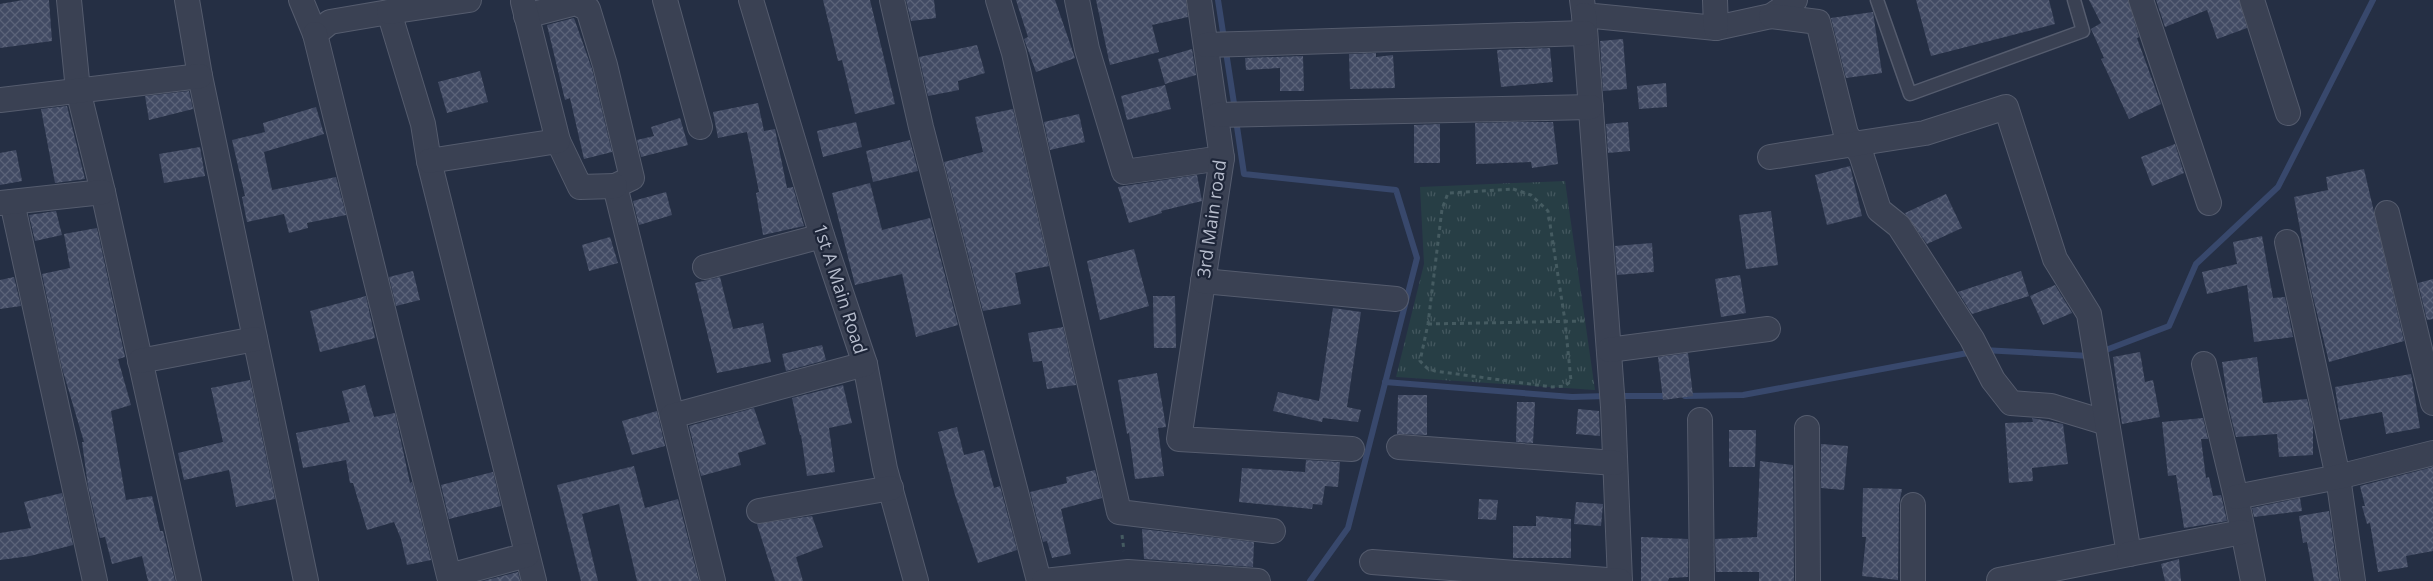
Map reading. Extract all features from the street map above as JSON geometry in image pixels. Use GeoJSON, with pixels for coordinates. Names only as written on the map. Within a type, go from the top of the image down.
{"type":"FeatureCollection","features":[{"type":"Feature","properties":{"kind":"street"},"geometry":{"type":"LineString","coordinates":[[68,0],[78,90],[103,192],[189,581]]}},
{"type":"Feature","properties":{"kind":"street"},"geometry":{"type":"LineString","coordinates":[[187,0],[200,76],[306,581]]}},
{"type":"Feature","properties":{"kind":"street"},"geometry":{"type":"LineString","coordinates":[[301,0],[315,34],[440,579],[527,555]]}},
{"type":"Feature","properties":{"kind":"street"},"geometry":{"type":"LineString","coordinates":[[315,34],[330,22],[469,0]]}},
{"type":"Feature","properties":{"kind":"street"},"geometry":{"type":"LineString","coordinates":[[664,0],[700,127]]}},
{"type":"Feature","properties":{"kind":"street","name":"1st A Main Road"},"geometry":{"type":"LineString","coordinates":[[752,0],[822,236],[865,364],[891,488],[916,581]]}},
{"type":"Feature","properties":{"kind":"street"},"geometry":{"type":"LineString","coordinates":[[892,0],[921,127],[1039,581]]}},
{"type":"Feature","properties":{"kind":"street"},"geometry":{"type":"LineString","coordinates":[[998,0],[1014,53],[1119,512],[1272,531]]}},
{"type":"Feature","properties":{"kind":"street"},"geometry":{"type":"LineString","coordinates":[[1077,0],[1087,49],[1124,172],[1222,158]]}},
{"type":"Feature","properties":{"kind":"street","name":"3rd Main road"},"geometry":{"type":"LineString","coordinates":[[1199,0],[1222,158],[1179,438],[1352,449]]}},
{"type":"Feature","properties":{"kind":"street"},"geometry":{"type":"LineString","coordinates":[[1715,0],[1716,28]]}},
{"type":"Feature","properties":{"kind":"street"},"geometry":{"type":"LineString","coordinates":[[1772,16],[1794,0]]}},
{"type":"Feature","properties":{"kind":"street"},"geometry":{"type":"LineString","coordinates":[[2141,0],[2209,203]]}},
{"type":"Feature","properties":{"kind":"street"},"geometry":{"type":"LineString","coordinates":[[2252,0],[2288,113]]}},
{"type":"Feature","properties":{"kind":"street"},"geometry":{"type":"LineString","coordinates":[[576,3],[588,9],[605,65],[632,178],[615,186],[580,187],[558,142],[524,8],[576,3]]}},
{"type":"Feature","properties":{"kind":"street"},"geometry":{"type":"LineString","coordinates":[[389,12],[423,124],[429,161],[534,581]]}},
{"type":"Feature","properties":{"kind":"street"},"geometry":{"type":"LineString","coordinates":[[1206,45],[1584,16],[1716,28],[1772,16],[1818,22],[1846,134],[1861,154],[1879,210],[1899,226],[1978,351],[1993,380],[2011,403],[2051,406],[2107,423]]}},
{"type":"Feature","properties":{"kind":"street"},"geometry":{"type":"LineString","coordinates":[[1372,562],[1405,573],[1620,581],[1612,396],[1584,16]]}},
{"type":"Feature","properties":{"kind":"street"},"geometry":{"type":"LineString","coordinates":[[0,100],[200,76]]}},
{"type":"Feature","properties":{"kind":"street"},"geometry":{"type":"LineString","coordinates":[[1217,116],[1590,107]]}},
{"type":"Feature","properties":{"kind":"street"},"geometry":{"type":"LineString","coordinates":[[1770,157],[1925,133],[2006,107],[2056,259],[2089,314],[2129,554]]}},
{"type":"Feature","properties":{"kind":"street"},"geometry":{"type":"LineString","coordinates":[[429,161],[558,142]]}},
{"type":"Feature","properties":{"kind":"street"},"geometry":{"type":"LineString","coordinates":[[615,186],[712,581]]}},
{"type":"Feature","properties":{"kind":"street"},"geometry":{"type":"LineString","coordinates":[[95,581],[6,203],[103,192]]}},
{"type":"Feature","properties":{"kind":"street"},"geometry":{"type":"LineString","coordinates":[[2387,213],[2433,403]]}},
{"type":"Feature","properties":{"kind":"street"},"geometry":{"type":"LineString","coordinates":[[705,267],[822,236]]}},
{"type":"Feature","properties":{"kind":"street"},"geometry":{"type":"LineString","coordinates":[[2287,242],[2338,477],[2353,581]]}},
{"type":"Feature","properties":{"kind":"street"},"geometry":{"type":"LineString","coordinates":[[1203,281],[1396,299]]}},
{"type":"Feature","properties":{"kind":"street"},"geometry":{"type":"LineString","coordinates":[[1609,350],[1768,329]]}},
{"type":"Feature","properties":{"kind":"street"},"geometry":{"type":"LineString","coordinates":[[140,361],[255,340]]}},
{"type":"Feature","properties":{"kind":"street"},"geometry":{"type":"LineString","coordinates":[[672,416],[865,364]]}},
{"type":"Feature","properties":{"kind":"street"},"geometry":{"type":"LineString","coordinates":[[2204,364],[2236,498],[2253,581]]}},
{"type":"Feature","properties":{"kind":"street"},"geometry":{"type":"LineString","coordinates":[[1700,420],[1702,581]]}},
{"type":"Feature","properties":{"kind":"street"},"geometry":{"type":"LineString","coordinates":[[1807,428],[1808,581]]}},
{"type":"Feature","properties":{"kind":"street"},"geometry":{"type":"LineString","coordinates":[[1399,447],[1615,463]]}},
{"type":"Feature","properties":{"kind":"street"},"geometry":{"type":"LineString","coordinates":[[2236,498],[2338,477],[2433,453]]}},
{"type":"Feature","properties":{"kind":"street"},"geometry":{"type":"LineString","coordinates":[[759,511],[891,488]]}},
{"type":"Feature","properties":{"kind":"street"},"geometry":{"type":"LineString","coordinates":[[1913,505],[1913,581]]}},
{"type":"Feature","properties":{"kind":"street"},"geometry":{"type":"LineString","coordinates":[[1999,580],[2242,532]]}},
{"type":"Feature","properties":{"kind":"street"},"geometry":{"type":"LineString","coordinates":[[1044,581],[1128,572],[1258,581]]}},
{"type":"Feature","properties":{"kind":"lane"},"geometry":{"type":"LineString","coordinates":[[1876,0],[1910,94],[2083,31],[2074,0]]}},
{"type":"Feature","properties":{"kind":"path"},"geometry":{"type":"LineString","coordinates":[[1513,189],[1531,195],[1548,211],[1565,321],[1571,381],[1565,386],[1552,387],[1426,368],[1420,361],[1428,324],[1442,209],[1448,193],[1513,189]]}},
{"type":"Feature","properties":{"kind":"path"},"geometry":{"type":"LineString","coordinates":[[1428,324],[1607,320]]}},
{"type":"Feature","properties":{"kind":"path"},"geometry":{"type":"LineString","coordinates":[[1119,512],[1128,572]]}},
{"type":"Feature","properties":{"kind":"green space"},"geometry":{"type":"Polygon","coordinates":[[[1565,181],[1595,390],[1396,377],[1424,264],[1420,187],[1565,181]]]}},
{"type":"Feature","properties":{"kind":"building"},"geometry":{"type":"Polygon","coordinates":[[[23,0],[49,0],[52,41],[0,48],[0,4],[23,0]]]}},
{"type":"Feature","properties":{"kind":"building"},"geometry":{"type":"Polygon","coordinates":[[[823,0],[870,0],[895,104],[855,114],[842,60],[838,61],[823,0]]]}},
{"type":"Feature","properties":{"kind":"building"},"geometry":{"type":"Polygon","coordinates":[[[906,0],[934,0],[936,18],[911,21],[906,0]]]}},
{"type":"Feature","properties":{"kind":"building"},"geometry":{"type":"Polygon","coordinates":[[[1016,0],[1055,0],[1075,58],[1036,72],[1024,39],[1028,37],[1016,0]]]}},
{"type":"Feature","properties":{"kind":"building"},"geometry":{"type":"Polygon","coordinates":[[[1096,0],[1186,0],[1188,17],[1152,25],[1159,52],[1110,65],[1096,0]]]}},
{"type":"Feature","properties":{"kind":"building"},"geometry":{"type":"Polygon","coordinates":[[[1916,0],[2049,0],[2055,24],[1931,56],[1916,0]]]}},
{"type":"Feature","properties":{"kind":"building"},"geometry":{"type":"Polygon","coordinates":[[[2089,0],[2128,0],[2139,37],[2137,38],[2161,104],[2129,119],[2101,59],[2104,58],[2091,29],[2101,23],[2089,0]]]}},
{"type":"Feature","properties":{"kind":"building"},"geometry":{"type":"Polygon","coordinates":[[[2156,0],[2239,0],[2247,28],[2217,39],[2207,10],[2165,27],[2156,0]]]}},
{"type":"Feature","properties":{"kind":"building"},"geometry":{"type":"Polygon","coordinates":[[[1873,12],[1882,73],[1846,78],[1831,18],[1873,12]]]}},
{"type":"Feature","properties":{"kind":"building"},"geometry":{"type":"Polygon","coordinates":[[[574,18],[592,69],[612,152],[584,159],[570,98],[565,100],[547,25],[574,18]]]}},
{"type":"Feature","properties":{"kind":"building"},"geometry":{"type":"Polygon","coordinates":[[[1623,39],[1627,89],[1603,91],[1600,41],[1623,39]]]}},
{"type":"Feature","properties":{"kind":"building"},"geometry":{"type":"Polygon","coordinates":[[[977,45],[985,73],[958,81],[959,90],[928,96],[919,57],[977,45]]]}},
{"type":"Feature","properties":{"kind":"building"},"geometry":{"type":"Polygon","coordinates":[[[1550,48],[1553,82],[1501,87],[1497,50],[1550,48]]]}},
{"type":"Feature","properties":{"kind":"building"},"geometry":{"type":"Polygon","coordinates":[[[1192,49],[1196,75],[1165,84],[1158,59],[1192,49]]]}},
{"type":"Feature","properties":{"kind":"building"},"geometry":{"type":"Polygon","coordinates":[[[1376,53],[1376,57],[1393,55],[1395,88],[1350,89],[1349,54],[1376,53]]]}},
{"type":"Feature","properties":{"kind":"building"},"geometry":{"type":"Polygon","coordinates":[[[1303,56],[1304,91],[1280,91],[1280,68],[1246,70],[1245,58],[1303,56]]]}},
{"type":"Feature","properties":{"kind":"building"},"geometry":{"type":"Polygon","coordinates":[[[480,71],[488,102],[447,113],[438,82],[480,71]]]}},
{"type":"Feature","properties":{"kind":"building"},"geometry":{"type":"Polygon","coordinates":[[[1666,83],[1667,107],[1639,109],[1637,86],[1666,83]]]}},
{"type":"Feature","properties":{"kind":"building"},"geometry":{"type":"Polygon","coordinates":[[[1165,85],[1171,109],[1127,120],[1121,96],[1165,85]]]}},
{"type":"Feature","properties":{"kind":"building"},"geometry":{"type":"Polygon","coordinates":[[[189,91],[193,109],[149,120],[145,96],[189,91]]]}},
{"type":"Feature","properties":{"kind":"building"},"geometry":{"type":"Polygon","coordinates":[[[758,103],[764,131],[775,129],[787,188],[793,187],[804,226],[763,235],[756,193],[759,192],[747,132],[718,138],[713,112],[758,103]]]}},
{"type":"Feature","properties":{"kind":"building"},"geometry":{"type":"Polygon","coordinates":[[[67,106],[85,179],[55,183],[41,109],[67,106]]]}},
{"type":"Feature","properties":{"kind":"building"},"geometry":{"type":"Polygon","coordinates":[[[316,107],[324,134],[264,152],[272,190],[336,177],[346,215],[307,223],[308,228],[289,233],[284,214],[247,222],[242,197],[245,196],[232,140],[265,132],[263,123],[316,107]]]}},
{"type":"Feature","properties":{"kind":"building"},"geometry":{"type":"Polygon","coordinates":[[[1013,109],[1049,266],[1015,273],[1021,304],[983,311],[944,162],[983,152],[975,117],[1013,109]]]}},
{"type":"Feature","properties":{"kind":"building"},"geometry":{"type":"Polygon","coordinates":[[[1079,114],[1085,142],[1050,150],[1044,122],[1079,114]]]}},
{"type":"Feature","properties":{"kind":"building"},"geometry":{"type":"Polygon","coordinates":[[[680,118],[688,145],[641,157],[637,140],[654,136],[651,127],[680,118]]]}},
{"type":"Feature","properties":{"kind":"building"},"geometry":{"type":"Polygon","coordinates":[[[856,122],[862,147],[823,157],[817,131],[856,122]]]}},
{"type":"Feature","properties":{"kind":"building"},"geometry":{"type":"Polygon","coordinates":[[[1553,122],[1558,164],[1532,168],[1531,162],[1476,164],[1475,123],[1553,122]]]}},
{"type":"Feature","properties":{"kind":"building"},"geometry":{"type":"Polygon","coordinates":[[[1628,122],[1630,151],[1608,153],[1606,124],[1628,122]]]}},
{"type":"Feature","properties":{"kind":"building"},"geometry":{"type":"Polygon","coordinates":[[[1440,124],[1440,163],[1414,163],[1414,125],[1440,124]]]}},
{"type":"Feature","properties":{"kind":"building"},"geometry":{"type":"Polygon","coordinates":[[[910,140],[918,171],[873,182],[866,151],[910,140]]]}},
{"type":"Feature","properties":{"kind":"building"},"geometry":{"type":"Polygon","coordinates":[[[2175,144],[2184,173],[2152,186],[2141,157],[2175,144]]]}},
{"type":"Feature","properties":{"kind":"building"},"geometry":{"type":"Polygon","coordinates":[[[200,147],[205,176],[164,183],[159,154],[200,147]]]}},
{"type":"Feature","properties":{"kind":"building"},"geometry":{"type":"Polygon","coordinates":[[[16,150],[22,181],[0,185],[0,153],[16,150]]]}},
{"type":"Feature","properties":{"kind":"building"},"geometry":{"type":"Polygon","coordinates":[[[1850,166],[1862,216],[1827,225],[1815,175],[1850,166]]]}},
{"type":"Feature","properties":{"kind":"building"},"geometry":{"type":"Polygon","coordinates":[[[2364,169],[2404,341],[2329,362],[2312,293],[2294,197],[2328,190],[2326,177],[2364,169]]]}},
{"type":"Feature","properties":{"kind":"building"},"geometry":{"type":"Polygon","coordinates":[[[1197,175],[1202,201],[1161,211],[1162,213],[1129,223],[1118,187],[1197,175]]]}},
{"type":"Feature","properties":{"kind":"building"},"geometry":{"type":"Polygon","coordinates":[[[870,183],[882,230],[930,218],[958,325],[916,337],[902,274],[855,285],[832,193],[870,183]]]}},
{"type":"Feature","properties":{"kind":"building"},"geometry":{"type":"Polygon","coordinates":[[[666,192],[672,215],[639,225],[633,201],[666,192]]]}},
{"type":"Feature","properties":{"kind":"building"},"geometry":{"type":"Polygon","coordinates":[[[1946,194],[1962,228],[1927,244],[1905,213],[1946,194]]]}},
{"type":"Feature","properties":{"kind":"building"},"geometry":{"type":"Polygon","coordinates":[[[56,211],[62,235],[35,241],[29,215],[56,211]]]}},
{"type":"Feature","properties":{"kind":"building"},"geometry":{"type":"Polygon","coordinates":[[[1771,211],[1778,265],[1746,269],[1739,215],[1771,211]]]}},
{"type":"Feature","properties":{"kind":"building"},"geometry":{"type":"Polygon","coordinates":[[[97,228],[125,357],[118,359],[131,405],[111,411],[126,500],[152,496],[175,581],[148,581],[142,556],[112,564],[105,537],[100,538],[88,486],[82,442],[84,442],[62,368],[42,274],[70,268],[64,234],[97,228]]]}},
{"type":"Feature","properties":{"kind":"building"},"geometry":{"type":"Polygon","coordinates":[[[2262,236],[2273,298],[2285,297],[2293,337],[2254,342],[2247,285],[2207,294],[2202,272],[2237,264],[2233,242],[2262,236]]]}},
{"type":"Feature","properties":{"kind":"building"},"geometry":{"type":"Polygon","coordinates":[[[610,237],[618,263],[589,271],[582,245],[610,237]]]}},
{"type":"Feature","properties":{"kind":"building"},"geometry":{"type":"Polygon","coordinates":[[[1652,243],[1654,272],[1617,275],[1615,246],[1652,243]]]}},
{"type":"Feature","properties":{"kind":"building"},"geometry":{"type":"Polygon","coordinates":[[[1134,249],[1149,306],[1100,320],[1087,261],[1134,249]]]}},
{"type":"Feature","properties":{"kind":"building"},"geometry":{"type":"Polygon","coordinates":[[[413,271],[420,300],[396,306],[389,277],[413,271]]]}},
{"type":"Feature","properties":{"kind":"building"},"geometry":{"type":"Polygon","coordinates":[[[2021,271],[2029,296],[1972,314],[1958,292],[2021,271]]]}},
{"type":"Feature","properties":{"kind":"building"},"geometry":{"type":"Polygon","coordinates":[[[1740,275],[1746,313],[1721,317],[1715,279],[1740,275]]]}},
{"type":"Feature","properties":{"kind":"building"},"geometry":{"type":"Polygon","coordinates":[[[14,277],[21,306],[0,309],[0,280],[14,277]]]}},
{"type":"Feature","properties":{"kind":"building"},"geometry":{"type":"Polygon","coordinates":[[[720,277],[733,329],[763,323],[771,362],[717,373],[695,283],[720,277]]]}},
{"type":"Feature","properties":{"kind":"building"},"geometry":{"type":"Polygon","coordinates":[[[2433,279],[2433,319],[2427,320],[2418,283],[2433,279]]]}},
{"type":"Feature","properties":{"kind":"building"},"geometry":{"type":"Polygon","coordinates":[[[2055,285],[2072,313],[2043,325],[2030,296],[2055,285]]]}},
{"type":"Feature","properties":{"kind":"building"},"geometry":{"type":"Polygon","coordinates":[[[366,296],[375,338],[320,352],[310,311],[366,296]]]}},
{"type":"Feature","properties":{"kind":"building"},"geometry":{"type":"Polygon","coordinates":[[[1153,296],[1175,296],[1176,348],[1154,348],[1153,296]]]}},
{"type":"Feature","properties":{"kind":"building"},"geometry":{"type":"Polygon","coordinates":[[[1333,308],[1361,312],[1347,407],[1361,410],[1358,422],[1323,418],[1322,422],[1273,411],[1278,392],[1319,401],[1333,308]]]}},
{"type":"Feature","properties":{"kind":"building"},"geometry":{"type":"Polygon","coordinates":[[[1063,327],[1076,385],[1047,389],[1042,361],[1033,362],[1028,333],[1063,327]]]}},
{"type":"Feature","properties":{"kind":"building"},"geometry":{"type":"Polygon","coordinates":[[[822,345],[826,360],[786,371],[782,354],[822,345]]]}},
{"type":"Feature","properties":{"kind":"building"},"geometry":{"type":"Polygon","coordinates":[[[2140,352],[2145,382],[2153,380],[2160,417],[2122,424],[2113,357],[2140,352]]]}},
{"type":"Feature","properties":{"kind":"building"},"geometry":{"type":"Polygon","coordinates":[[[1688,353],[1693,396],[1663,400],[1658,357],[1688,353]]]}},
{"type":"Feature","properties":{"kind":"building"},"geometry":{"type":"Polygon","coordinates":[[[2257,357],[2263,403],[2307,399],[2313,425],[2313,455],[2279,457],[2277,434],[2236,437],[2229,409],[2222,362],[2257,357]]]}},
{"type":"Feature","properties":{"kind":"building"},"geometry":{"type":"Polygon","coordinates":[[[1157,373],[1166,427],[1158,428],[1164,476],[1135,479],[1129,433],[1127,434],[1118,380],[1157,373]]]}},
{"type":"Feature","properties":{"kind":"building"},"geometry":{"type":"Polygon","coordinates":[[[2411,374],[2420,428],[2386,434],[2382,412],[2340,420],[2335,387],[2411,374]]]}},
{"type":"Feature","properties":{"kind":"building"},"geometry":{"type":"Polygon","coordinates":[[[250,380],[275,499],[236,507],[229,470],[184,480],[178,453],[223,442],[211,388],[250,380]]]}},
{"type":"Feature","properties":{"kind":"building"},"geometry":{"type":"Polygon","coordinates":[[[365,385],[374,417],[395,413],[410,483],[412,482],[431,560],[407,565],[401,539],[394,522],[367,530],[353,483],[350,483],[346,460],[303,468],[296,433],[350,422],[342,391],[365,385]]]}},
{"type":"Feature","properties":{"kind":"building"},"geometry":{"type":"Polygon","coordinates":[[[843,385],[852,423],[829,428],[835,472],[807,476],[801,435],[792,398],[843,385]]]}},
{"type":"Feature","properties":{"kind":"building"},"geometry":{"type":"Polygon","coordinates":[[[1398,395],[1427,395],[1427,435],[1397,434],[1398,395]]]}},
{"type":"Feature","properties":{"kind":"building"},"geometry":{"type":"Polygon","coordinates":[[[1517,402],[1535,402],[1533,443],[1516,442],[1517,402]]]}},
{"type":"Feature","properties":{"kind":"building"},"geometry":{"type":"Polygon","coordinates":[[[754,408],[766,444],[738,453],[741,465],[701,476],[689,426],[754,408]]]}},
{"type":"Feature","properties":{"kind":"building"},"geometry":{"type":"Polygon","coordinates":[[[1578,409],[1599,411],[1600,436],[1576,434],[1578,409]]]}},
{"type":"Feature","properties":{"kind":"building"},"geometry":{"type":"Polygon","coordinates":[[[657,411],[665,446],[632,455],[622,421],[657,411]]]}},
{"type":"Feature","properties":{"kind":"building"},"geometry":{"type":"Polygon","coordinates":[[[2032,418],[2063,424],[2068,464],[2032,468],[2033,481],[2009,483],[2005,423],[2033,422],[2032,418]]]}},
{"type":"Feature","properties":{"kind":"building"},"geometry":{"type":"Polygon","coordinates":[[[2203,418],[2208,439],[2201,439],[2206,478],[2209,477],[2213,496],[2221,495],[2227,521],[2184,528],[2176,475],[2168,476],[2162,422],[2203,418]]]}},
{"type":"Feature","properties":{"kind":"building"},"geometry":{"type":"Polygon","coordinates":[[[957,427],[964,455],[984,450],[994,488],[1000,486],[1017,550],[978,563],[955,495],[938,432],[957,427]]]}},
{"type":"Feature","properties":{"kind":"building"},"geometry":{"type":"Polygon","coordinates":[[[1729,430],[1756,430],[1755,467],[1729,467],[1729,430]]]}},
{"type":"Feature","properties":{"kind":"building"},"geometry":{"type":"Polygon","coordinates":[[[1821,444],[1848,446],[1844,490],[1821,488],[1821,444]]]}},
{"type":"Feature","properties":{"kind":"building"},"geometry":{"type":"Polygon","coordinates":[[[1306,460],[1340,462],[1338,487],[1325,486],[1322,505],[1313,504],[1312,509],[1239,502],[1242,468],[1305,472],[1306,460]]]}},
{"type":"Feature","properties":{"kind":"building"},"geometry":{"type":"Polygon","coordinates":[[[1760,461],[1793,465],[1794,581],[1759,581],[1759,572],[1716,572],[1715,539],[1757,537],[1760,461]]]}},
{"type":"Feature","properties":{"kind":"building"},"geometry":{"type":"Polygon","coordinates":[[[634,466],[645,508],[678,499],[699,581],[637,581],[619,504],[582,514],[598,581],[581,581],[557,485],[634,466]]]}},
{"type":"Feature","properties":{"kind":"building"},"geometry":{"type":"Polygon","coordinates":[[[2433,467],[2433,551],[2406,556],[2408,567],[2378,572],[2370,523],[2367,524],[2362,506],[2365,506],[2360,486],[2433,467]]]}},
{"type":"Feature","properties":{"kind":"building"},"geometry":{"type":"Polygon","coordinates":[[[1095,470],[1102,498],[1061,509],[1071,554],[1052,558],[1047,541],[1043,542],[1030,492],[1067,483],[1066,477],[1095,470]]]}},
{"type":"Feature","properties":{"kind":"building"},"geometry":{"type":"Polygon","coordinates":[[[493,472],[501,506],[449,519],[441,485],[493,472]]]}},
{"type":"Feature","properties":{"kind":"building"},"geometry":{"type":"Polygon","coordinates":[[[1863,488],[1902,489],[1899,505],[1898,580],[1862,576],[1866,537],[1862,537],[1863,488]]]}},
{"type":"Feature","properties":{"kind":"building"},"geometry":{"type":"Polygon","coordinates":[[[62,493],[73,545],[30,556],[0,560],[0,533],[31,528],[24,502],[62,493]]]}},
{"type":"Feature","properties":{"kind":"building"},"geometry":{"type":"Polygon","coordinates":[[[2300,498],[2302,511],[2254,517],[2252,508],[2300,498]]]}},
{"type":"Feature","properties":{"kind":"building"},"geometry":{"type":"Polygon","coordinates":[[[1479,499],[1498,500],[1496,520],[1478,519],[1479,499]]]}},
{"type":"Feature","properties":{"kind":"building"},"geometry":{"type":"Polygon","coordinates":[[[1576,502],[1603,504],[1601,526],[1574,524],[1576,502]]]}},
{"type":"Feature","properties":{"kind":"building"},"geometry":{"type":"Polygon","coordinates":[[[2329,511],[2339,581],[2314,581],[2307,542],[2303,543],[2299,516],[2329,511]]]}},
{"type":"Feature","properties":{"kind":"building"},"geometry":{"type":"Polygon","coordinates":[[[812,516],[823,547],[796,557],[803,581],[775,581],[757,524],[812,516]]]}},
{"type":"Feature","properties":{"kind":"building"},"geometry":{"type":"Polygon","coordinates":[[[1536,516],[1571,519],[1571,558],[1513,558],[1513,526],[1536,526],[1536,516]]]}},
{"type":"Feature","properties":{"kind":"building"},"geometry":{"type":"Polygon","coordinates":[[[1142,529],[1254,542],[1253,567],[1144,559],[1142,529]]]}},
{"type":"Feature","properties":{"kind":"building"},"geometry":{"type":"Polygon","coordinates":[[[1641,537],[1688,539],[1688,577],[1669,578],[1668,581],[1641,581],[1641,537]]]}},
{"type":"Feature","properties":{"kind":"building"},"geometry":{"type":"Polygon","coordinates":[[[2179,559],[2181,581],[2165,581],[2161,564],[2179,559]]]}},
{"type":"Feature","properties":{"kind":"building"},"geometry":{"type":"Polygon","coordinates":[[[518,572],[520,581],[483,581],[518,572]]]}},
{"type":"Feature","properties":{"kind":"waterway"},"geometry":{"type":"LineString","coordinates":[[1218,0],[1235,110]]}},
{"type":"Feature","properties":{"kind":"waterway"},"geometry":{"type":"LineString","coordinates":[[1983,350],[2090,356],[2169,326],[2196,264],[2278,187],[2373,0]]}},
{"type":"Feature","properties":{"kind":"waterway"},"geometry":{"type":"LineString","coordinates":[[1236,120],[1244,174],[1396,190],[1417,258],[1348,528],[1310,581]]}},
{"type":"Feature","properties":{"kind":"waterway"},"geometry":{"type":"LineString","coordinates":[[1685,396],[1743,395],[1973,352]]}},
{"type":"Feature","properties":{"kind":"waterway"},"geometry":{"type":"LineString","coordinates":[[1385,382],[1572,397],[1607,396]]}},
{"type":"Feature","properties":{"kind":"waterway"},"geometry":{"type":"LineString","coordinates":[[1617,396],[1670,396]]}}]}
